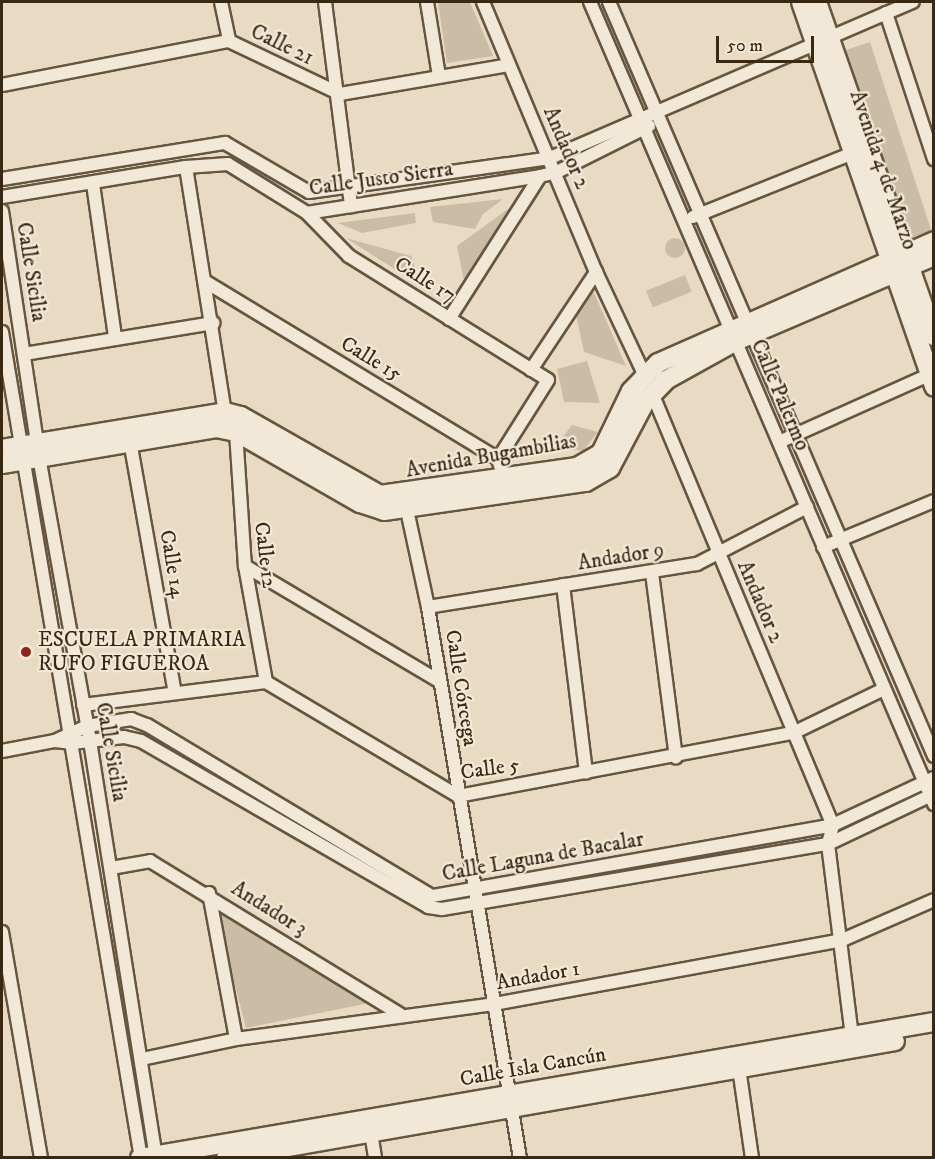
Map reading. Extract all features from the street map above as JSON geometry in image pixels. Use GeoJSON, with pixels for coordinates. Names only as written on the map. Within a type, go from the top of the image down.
{"type":"FeatureCollection","features":[{"type":"Feature","properties":{"kind":"main road","name":"Avenida 4 de Marzo"},"geometry":{"type":"LineString","coordinates":[[801,2],[823,42],[900,263],[931,381]]}},
{"type":"Feature","properties":{"kind":"main road","name":"Avenida 4 de Marzo"},"geometry":{"type":"LineString","coordinates":[[817,2],[823,42],[853,153],[933,336]]}},
{"type":"Feature","properties":{"kind":"main road","name":"Avenida Bugambilias"},"geometry":{"type":"LineString","coordinates":[[2,448],[30,451],[130,441],[204,428],[236,432],[360,503],[384,511],[406,510],[432,498],[504,479],[577,467],[594,460],[606,446],[631,391],[658,363],[741,331],[900,263],[933,241]]}},
{"type":"Feature","properties":{"kind":"main road","name":"Avenida Bugambilias"},"geometry":{"type":"LineString","coordinates":[[900,263],[933,256]]}},
{"type":"Feature","properties":{"kind":"main road","name":"Avenida Bugambilias"},"geometry":{"type":"LineString","coordinates":[[2,464],[30,451],[225,412],[241,416],[370,491],[393,496],[432,498],[595,479],[616,460],[652,393],[666,380],[741,331]]}},
{"type":"Feature","properties":{"kind":"main road","name":"Calle Isla Cancún"},"geometry":{"type":"LineString","coordinates":[[738,1062],[852,1036],[933,1022]]}},
{"type":"Feature","properties":{"kind":"main road","name":"Calle Isla Cancún"},"geometry":{"type":"LineString","coordinates":[[147,1157],[370,1125],[738,1062],[933,1035]]}},
{"type":"Feature","properties":{"kind":"main road","name":"Calle Isla Cancún"},"geometry":{"type":"LineString","coordinates":[[226,1158],[297,1151],[370,1125]]}},
{"type":"Feature","properties":{"kind":"street"},"geometry":{"type":"LineString","coordinates":[[221,2],[229,41]]}},
{"type":"Feature","properties":{"kind":"street"},"geometry":{"type":"LineString","coordinates":[[325,2],[340,94],[351,206]]}},
{"type":"Feature","properties":{"kind":"street"},"geometry":{"type":"LineString","coordinates":[[427,2],[439,76]]}},
{"type":"Feature","properties":{"kind":"street","name":"Andador 2"},"geometry":{"type":"LineString","coordinates":[[483,2],[557,172],[596,272],[645,374]]}},
{"type":"Feature","properties":{"kind":"street","name":"Calle Palermo"},"geometry":{"type":"LineString","coordinates":[[590,2],[684,221],[795,434],[933,756]]}},
{"type":"Feature","properties":{"kind":"street","name":"Calle Palermo"},"geometry":{"type":"LineString","coordinates":[[609,2],[700,214],[779,442],[884,689],[929,780],[932,798]]}},
{"type":"Feature","properties":{"kind":"street","name":"Calle Justo Sierra"},"geometry":{"type":"LineString","coordinates":[[2,197],[93,184],[186,167],[228,164],[307,213],[540,176],[557,172],[670,108],[823,42],[906,3]]}},
{"type":"Feature","properties":{"kind":"street"},"geometry":{"type":"LineString","coordinates":[[886,13],[933,159]]}},
{"type":"Feature","properties":{"kind":"street","name":"Calle 21"},"geometry":{"type":"LineString","coordinates":[[2,85],[229,41],[340,94]]}},
{"type":"Feature","properties":{"kind":"street"},"geometry":{"type":"LineString","coordinates":[[340,94],[509,65]]}},
{"type":"Feature","properties":{"kind":"street","name":"Calle Justo Sierra"},"geometry":{"type":"LineString","coordinates":[[2,179],[225,143],[309,192],[550,158],[642,123]]}},
{"type":"Feature","properties":{"kind":"street"},"geometry":{"type":"LineString","coordinates":[[684,221],[853,153]]}},
{"type":"Feature","properties":{"kind":"street"},"geometry":{"type":"LineString","coordinates":[[186,167],[207,282],[225,412]]}},
{"type":"Feature","properties":{"kind":"street"},"geometry":{"type":"LineString","coordinates":[[449,319],[540,176]]}},
{"type":"Feature","properties":{"kind":"street"},"geometry":{"type":"LineString","coordinates":[[93,184],[115,338]]}},
{"type":"Feature","properties":{"kind":"street","name":"Calle Sicilia"},"geometry":{"type":"LineString","coordinates":[[2,211],[24,354],[30,451],[71,737],[147,1157]]}},
{"type":"Feature","properties":{"kind":"street","name":"Calle 17"},"geometry":{"type":"LineString","coordinates":[[307,213],[349,256],[548,380],[498,459]]}},
{"type":"Feature","properties":{"kind":"street"},"geometry":{"type":"LineString","coordinates":[[531,370],[596,272]]}},
{"type":"Feature","properties":{"kind":"street","name":"Calle 15"},"geometry":{"type":"LineString","coordinates":[[207,282],[498,459]]}},
{"type":"Feature","properties":{"kind":"street"},"geometry":{"type":"LineString","coordinates":[[24,354],[213,323]]}},
{"type":"Feature","properties":{"kind":"street","name":"Calle Sicilia"},"geometry":{"type":"LineString","coordinates":[[2,332],[30,451],[90,741],[141,1059],[147,1157]]}},
{"type":"Feature","properties":{"kind":"street"},"geometry":{"type":"LineString","coordinates":[[779,442],[931,381]]}},
{"type":"Feature","properties":{"kind":"street","name":"Andador 2"},"geometry":{"type":"LineString","coordinates":[[652,393],[833,825]]}},
{"type":"Feature","properties":{"kind":"street","name":"Calle 12"},"geometry":{"type":"LineString","coordinates":[[236,432],[245,566],[266,682]]}},
{"type":"Feature","properties":{"kind":"street","name":"Calle 14"},"geometry":{"type":"LineString","coordinates":[[130,441],[175,693]]}},
{"type":"Feature","properties":{"kind":"street"},"geometry":{"type":"LineString","coordinates":[[498,459],[504,479]]}},
{"type":"Feature","properties":{"kind":"street"},"geometry":{"type":"LineString","coordinates":[[823,547],[933,501]]}},
{"type":"Feature","properties":{"kind":"street","name":"Andador 9"},"geometry":{"type":"LineString","coordinates":[[428,606],[652,573],[720,555],[807,507]]}},
{"type":"Feature","properties":{"kind":"street","name":"Calle Córcega"},"geometry":{"type":"LineString","coordinates":[[406,510],[428,606],[520,1158]]}},
{"type":"Feature","properties":{"kind":"street"},"geometry":{"type":"LineString","coordinates":[[245,566],[439,681]]}},
{"type":"Feature","properties":{"kind":"street"},"geometry":{"type":"LineString","coordinates":[[652,573],[676,757]]}},
{"type":"Feature","properties":{"kind":"street"},"geometry":{"type":"LineString","coordinates":[[563,585],[586,773]]}},
{"type":"Feature","properties":{"kind":"street"},"geometry":{"type":"LineString","coordinates":[[83,705],[266,682]]}},
{"type":"Feature","properties":{"kind":"street","name":"Calle 5"},"geometry":{"type":"LineString","coordinates":[[266,682],[458,796],[676,757],[794,733],[884,689]]}},
{"type":"Feature","properties":{"kind":"street","name":"Calle Laguna de Bacalar"},"geometry":{"type":"LineString","coordinates":[[2,751],[71,737],[87,726],[131,719],[147,725],[432,896],[833,825],[929,780]]}},
{"type":"Feature","properties":{"kind":"street","name":"Calle Laguna de Bacalar"},"geometry":{"type":"LineString","coordinates":[[71,737],[90,741],[124,737],[141,741],[428,907],[478,905],[828,844],[932,798]]}},
{"type":"Feature","properties":{"kind":"street"},"geometry":{"type":"LineString","coordinates":[[833,825],[828,844],[842,940],[852,1036]]}},
{"type":"Feature","properties":{"kind":"street","name":"Andador 3"},"geometry":{"type":"LineString","coordinates":[[111,868],[150,861],[208,893],[400,1014]]}},
{"type":"Feature","properties":{"kind":"street"},"geometry":{"type":"LineString","coordinates":[[208,893],[236,1039]]}},
{"type":"Feature","properties":{"kind":"street","name":"Andador 1"},"geometry":{"type":"LineString","coordinates":[[141,1059],[236,1039],[400,1014],[494,1004],[842,940],[933,900]]}},
{"type":"Feature","properties":{"kind":"street"},"geometry":{"type":"LineString","coordinates":[[2,932],[41,1158]]}},
{"type":"Feature","properties":{"kind":"street"},"geometry":{"type":"LineString","coordinates":[[738,1062],[752,1158]]}},
{"type":"Feature","properties":{"kind":"street"},"geometry":{"type":"LineString","coordinates":[[370,1125],[375,1158]]}},
{"type":"Feature","properties":{"kind":"shaded area"},"geometry":{"type":"Polygon","coordinates":[[[438,2],[470,2],[493,56],[447,63],[438,2]]]}},
{"type":"Feature","properties":{"kind":"shaded area"},"geometry":{"type":"Polygon","coordinates":[[[870,42],[932,232],[901,242],[840,52],[870,42]]]}},
{"type":"Feature","properties":{"kind":"shaded area"},"geometry":{"type":"Polygon","coordinates":[[[503,199],[483,214],[475,229],[433,222],[430,207],[503,199]]]}},
{"type":"Feature","properties":{"kind":"shaded area"},"geometry":{"type":"Polygon","coordinates":[[[508,209],[511,210],[464,281],[457,246],[508,209]]]}},
{"type":"Feature","properties":{"kind":"shaded area"},"geometry":{"type":"Polygon","coordinates":[[[415,213],[416,223],[362,233],[338,223],[415,213]]]}},
{"type":"Feature","properties":{"kind":"shaded area"},"geometry":{"type":"Polygon","coordinates":[[[346,238],[411,256],[421,286],[346,238]]]}},
{"type":"Feature","properties":{"kind":"shaded area"},"geometry":{"type":"Polygon","coordinates":[[[675,238],[682,241],[685,248],[682,255],[675,258],[668,255],[665,248],[668,241],[675,238]]]}},
{"type":"Feature","properties":{"kind":"shaded area"},"geometry":{"type":"Polygon","coordinates":[[[685,275],[692,292],[653,307],[646,291],[685,275]]]}},
{"type":"Feature","properties":{"kind":"shaded area"},"geometry":{"type":"Polygon","coordinates":[[[592,288],[626,366],[584,352],[576,315],[592,288]]]}},
{"type":"Feature","properties":{"kind":"shaded area"},"geometry":{"type":"Polygon","coordinates":[[[587,361],[600,403],[564,402],[557,369],[587,361]]]}},
{"type":"Feature","properties":{"kind":"shaded area"},"geometry":{"type":"Polygon","coordinates":[[[572,425],[598,432],[583,451],[555,447],[572,425]]]}},
{"type":"Feature","properties":{"kind":"shaded area"},"geometry":{"type":"Polygon","coordinates":[[[216,912],[369,1003],[246,1028],[216,912]]]}},
{"type":"Feature","properties":{"kind":"place","name":"ESCUELA PRIMARIA RUFO FIGUEROA"},"geometry":{"type":"Point","coordinates":[26,652]}}]}
